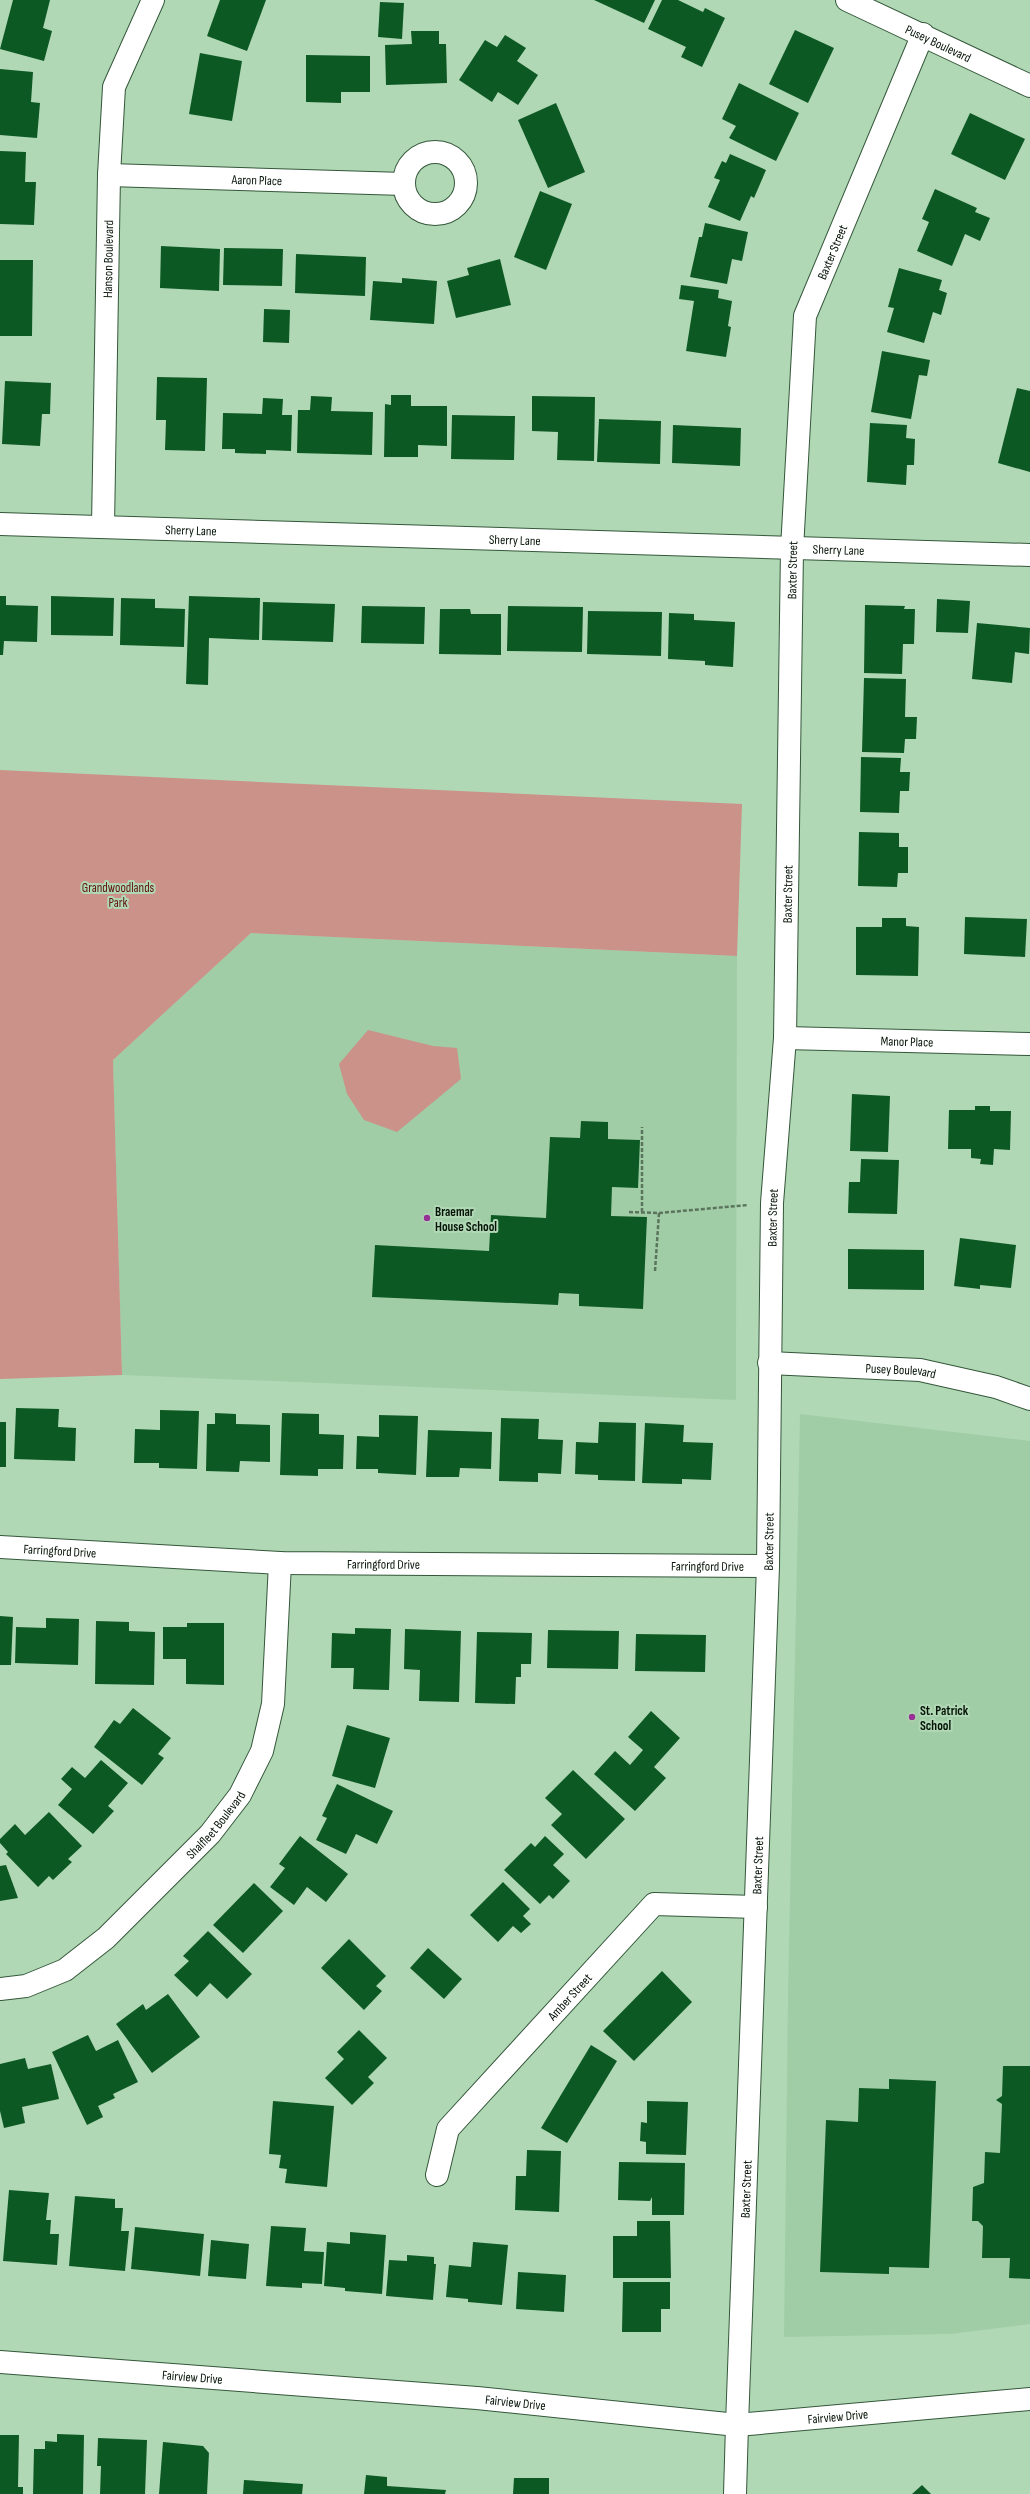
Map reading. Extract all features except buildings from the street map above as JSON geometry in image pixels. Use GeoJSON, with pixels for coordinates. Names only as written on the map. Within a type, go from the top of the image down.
{"type":"FeatureCollection","features":[{"type":"Feature","properties":{"kind":"street","name":"Hanson Boulevard"},"geometry":{"type":"LineString","coordinates":[[103,526],[109,175],[114,87],[153,0]]}},
{"type":"Feature","properties":{"kind":"street","name":"Pusey Boulevard"},"geometry":{"type":"LineString","coordinates":[[847,0],[923,34],[1030,86]]}},
{"type":"Feature","properties":{"kind":"street","name":"Baxter Street"},"geometry":{"type":"LineString","coordinates":[[734,2494],[768,1566],[769,1363],[772,1203],[785,1038],[792,549],[805,316],[923,34]]}},
{"type":"Feature","properties":{"kind":"street","name":"Aaron Place"},"geometry":{"type":"LineString","coordinates":[[109,175],[404,184]]}},
{"type":"Feature","properties":{"kind":"street","name":"Sherry Lane"},"geometry":{"type":"LineString","coordinates":[[0,524],[1030,555]]}},
{"type":"Feature","properties":{"kind":"street","name":"Manor Place"},"geometry":{"type":"LineString","coordinates":[[785,1038],[1030,1044]]}},
{"type":"Feature","properties":{"kind":"street","name":"Pusey Boulevard"},"geometry":{"type":"LineString","coordinates":[[769,1363],[920,1370],[996,1387],[1030,1399]]}},
{"type":"Feature","properties":{"kind":"street","name":"Farringford Drive"},"geometry":{"type":"LineString","coordinates":[[0,1547],[280,1563],[768,1566]]}},
{"type":"Feature","properties":{"kind":"street","name":"Shalfleet Boulevard"},"geometry":{"type":"LineString","coordinates":[[0,1989],[26,1986],[65,1970],[106,1938],[210,1834],[240,1795],[262,1751],[274,1704],[280,1563]]}},
{"type":"Feature","properties":{"kind":"street","name":"Amber Street"},"geometry":{"type":"LineString","coordinates":[[437,2175],[448,2129],[654,1904],[756,1907]]}},
{"type":"Feature","properties":{"kind":"street","name":"Fairview Drive"},"geometry":{"type":"LineString","coordinates":[[0,2362],[477,2398],[737,2425],[1030,2399]]}},
{"type":"Feature","properties":{"kind":"path"},"geometry":{"type":"LineString","coordinates":[[642,1127],[642,1212]]}},
{"type":"Feature","properties":{"kind":"path"},"geometry":{"type":"LineString","coordinates":[[629,1212],[659,1213],[772,1203]]}},
{"type":"Feature","properties":{"kind":"path"},"geometry":{"type":"LineString","coordinates":[[656,1271],[659,1213]]}},
{"type":"Feature","properties":{"kind":"shaded area","name":"Braemar House School"},"geometry":{"type":"Polygon","coordinates":[[[251,933],[737,956],[736,1400],[122,1375],[113,1060],[251,933]]]}},
{"type":"Feature","properties":{"kind":"shaded area","name":"St. Patrick School"},"geometry":{"type":"Polygon","coordinates":[[[800,1414],[1030,1441],[1030,2324],[951,2334],[784,2337],[788,1992],[800,1414]]]}},
{"type":"Feature","properties":{"kind":"green space","name":"Grandwoodlands Park"},"geometry":{"type":"Polygon","coordinates":[[[0,770],[742,804],[737,956],[251,933],[113,1060],[122,1375],[0,1379],[0,770]]]}},
{"type":"Feature","properties":{"kind":"green space"},"geometry":{"type":"Polygon","coordinates":[[[368,1030],[433,1046],[457,1048],[461,1079],[397,1132],[364,1120],[347,1094],[339,1064],[368,1030]]]}},
{"type":"Feature","properties":{"kind":"place","name":"Braemar House School"},"geometry":{"type":"Point","coordinates":[427,1218]}},
{"type":"Feature","properties":{"kind":"place","name":"St. Patrick School"},"geometry":{"type":"Point","coordinates":[912,1717]}}]}
